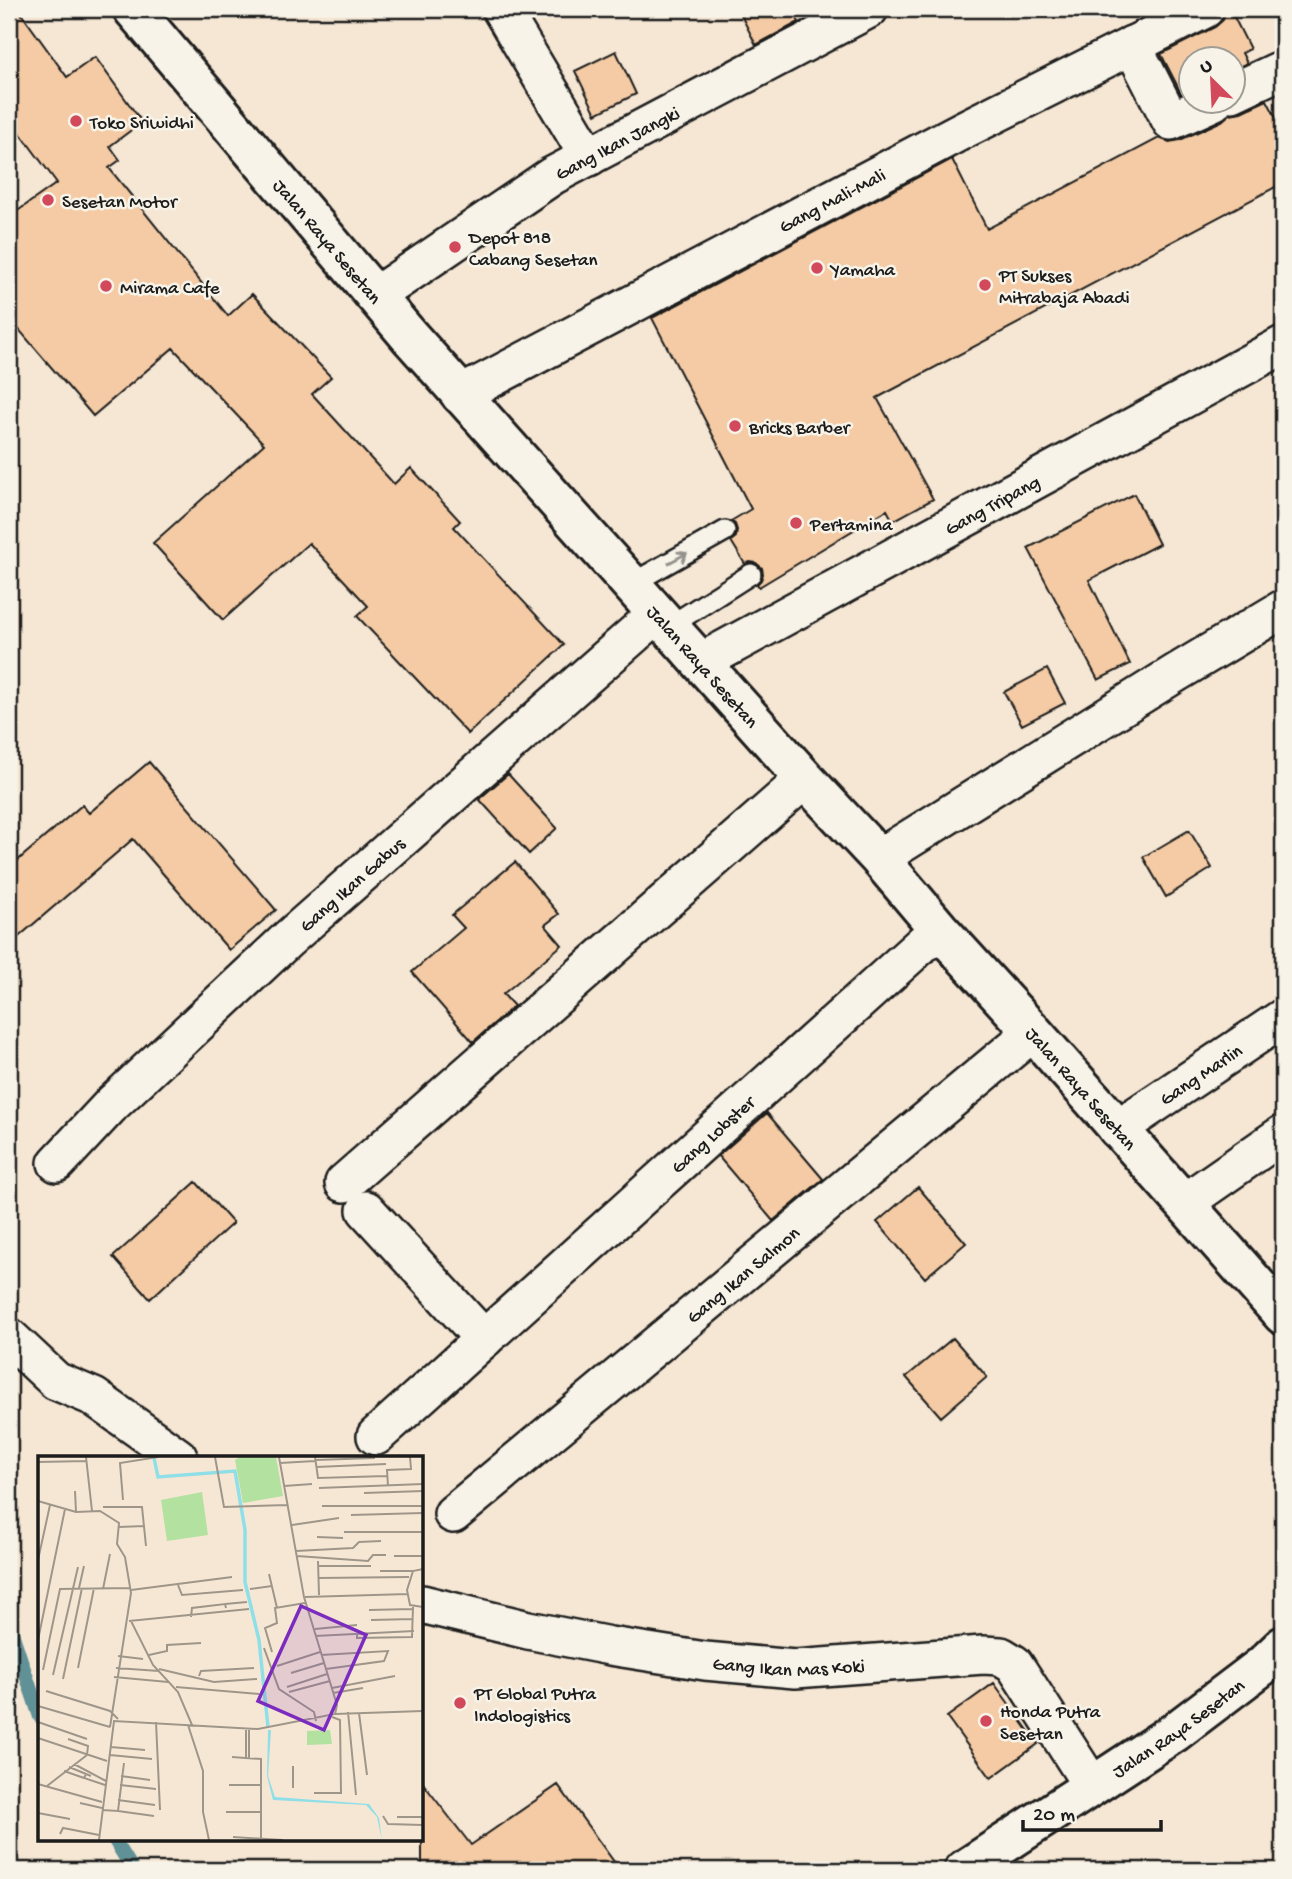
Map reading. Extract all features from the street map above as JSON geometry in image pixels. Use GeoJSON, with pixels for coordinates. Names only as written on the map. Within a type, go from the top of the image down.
{"type":"FeatureCollection","features":[{"type":"Feature","properties":{"kind":"main road","name":"Jalan Raya Sesetan"},"geometry":{"type":"LineString","coordinates":[[133,9],[460,395],[879,858],[1283,1315]]}},
{"type":"Feature","properties":{"kind":"main road","name":"Jalan Raya Sesetan"},"geometry":{"type":"LineString","coordinates":[[964,1870],[1175,1732],[1283,1646]]}},
{"type":"Feature","properties":{"kind":"street"},"geometry":{"type":"LineString","coordinates":[[501,9],[589,157]]}},
{"type":"Feature","properties":{"kind":"street","name":"Gang Ikan Jangki"},"geometry":{"type":"LineString","coordinates":[[375,296],[552,176],[869,9]]}},
{"type":"Feature","properties":{"kind":"street","name":"Gang Mali-Mali"},"geometry":{"type":"LineString","coordinates":[[460,395],[963,130],[1205,9]]}},
{"type":"Feature","properties":{"kind":"street"},"geometry":{"type":"LineString","coordinates":[[1132,46],[1171,121],[1182,116]]}},
{"type":"Feature","properties":{"kind":"street"},"geometry":{"type":"LineString","coordinates":[[1246,87],[1283,69]]}},
{"type":"Feature","properties":{"kind":"street","name":"Gang Tripang"},"geometry":{"type":"LineString","coordinates":[[701,662],[1283,345]]}},
{"type":"Feature","properties":{"kind":"street"},"geometry":{"type":"LineString","coordinates":[[879,858],[1283,609]]}},
{"type":"Feature","properties":{"kind":"street","name":"Gang Ikan Gabus"},"geometry":{"type":"LineString","coordinates":[[57,1163],[112,1104],[288,939],[662,621]]}},
{"type":"Feature","properties":{"kind":"street"},"geometry":{"type":"LineString","coordinates":[[484,1339],[355,1196],[805,779]]}},
{"type":"Feature","properties":{"kind":"street","name":"Gang Lobster"},"geometry":{"type":"LineString","coordinates":[[376,1436],[939,929]]}},
{"type":"Feature","properties":{"kind":"street","name":"Gang Marlin"},"geometry":{"type":"LineString","coordinates":[[1117,1129],[1283,1018]]}},
{"type":"Feature","properties":{"kind":"street","name":"Gang Ikan Salmon"},"geometry":{"type":"LineString","coordinates":[[453,1514],[1033,1032]]}},
{"type":"Feature","properties":{"kind":"street"},"geometry":{"type":"LineString","coordinates":[[1184,1203],[1283,1134]]}},
{"type":"Feature","properties":{"kind":"street"},"geometry":{"type":"LineString","coordinates":[[9,1337],[55,1381],[94,1396],[177,1456]]}},
{"type":"Feature","properties":{"kind":"street","name":"Gang Ikan Mas Koki"},"geometry":{"type":"LineString","coordinates":[[424,1604],[528,1630],[705,1661],[795,1669],[982,1654],[1001,1656],[1014,1664],[1092,1786]]}},
{"type":"Feature","properties":{"kind":"lane"},"geometry":{"type":"LineString","coordinates":[[631,584],[725,531]]}},
{"type":"Feature","properties":{"kind":"lane"},"geometry":{"type":"LineString","coordinates":[[662,621],[751,574]]}},
{"type":"Feature","properties":{"kind":"building"},"geometry":{"type":"Polygon","coordinates":[[[9,9],[18,9],[67,77],[95,57],[142,122],[110,146],[120,160],[109,168],[228,316],[252,294],[331,377],[312,394],[394,484],[411,468],[460,521],[454,527],[564,645],[468,734],[357,616],[368,606],[309,543],[223,620],[153,543],[264,444],[173,348],[93,416],[9,318],[9,217],[57,183],[9,118],[9,9]]]}},
{"type":"Feature","properties":{"kind":"building"},"geometry":{"type":"Polygon","coordinates":[[[738,9],[792,9],[799,22],[756,45],[738,9]]]}},
{"type":"Feature","properties":{"kind":"building"},"geometry":{"type":"Polygon","coordinates":[[[1226,9],[1230,9],[1250,49],[1246,51],[1246,46],[1177,46],[1215,27],[1223,20],[1226,9]]]}},
{"type":"Feature","properties":{"kind":"building"},"geometry":{"type":"Polygon","coordinates":[[[1176,46],[1176,83],[1161,54],[1176,46]]]}},
{"type":"Feature","properties":{"kind":"building"},"geometry":{"type":"Polygon","coordinates":[[[616,51],[636,94],[596,114],[575,71],[616,51]]]}},
{"type":"Feature","properties":{"kind":"building"},"geometry":{"type":"Polygon","coordinates":[[[1267,100],[1283,131],[1283,183],[877,398],[933,499],[893,521],[887,510],[759,587],[757,584],[763,574],[762,568],[756,563],[745,564],[731,541],[736,537],[737,530],[731,521],[751,509],[652,318],[952,159],[987,229],[1159,138],[1169,142],[1180,140],[1228,116],[1246,116],[1246,110],[1267,100]]]}},
{"type":"Feature","properties":{"kind":"building"},"geometry":{"type":"Polygon","coordinates":[[[1134,494],[1159,544],[1089,580],[1130,664],[1098,680],[1028,548],[1134,494]]]}},
{"type":"Feature","properties":{"kind":"building"},"geometry":{"type":"Polygon","coordinates":[[[1047,669],[1065,703],[1022,725],[1004,692],[1047,669]]]}},
{"type":"Feature","properties":{"kind":"building"},"geometry":{"type":"Polygon","coordinates":[[[149,762],[276,910],[229,950],[133,839],[9,945],[9,868],[82,805],[89,813],[149,762]]]}},
{"type":"Feature","properties":{"kind":"building"},"geometry":{"type":"Polygon","coordinates":[[[508,774],[557,828],[529,854],[479,799],[508,774]]]}},
{"type":"Feature","properties":{"kind":"building"},"geometry":{"type":"Polygon","coordinates":[[[1189,830],[1212,868],[1166,897],[1143,857],[1189,830]]]}},
{"type":"Feature","properties":{"kind":"building"},"geometry":{"type":"Polygon","coordinates":[[[515,862],[559,914],[545,925],[562,945],[503,994],[514,1006],[473,1042],[412,972],[464,928],[452,915],[515,862]]]}},
{"type":"Feature","properties":{"kind":"building"},"geometry":{"type":"Polygon","coordinates":[[[767,1113],[823,1179],[773,1221],[718,1156],[767,1113]]]}},
{"type":"Feature","properties":{"kind":"building"},"geometry":{"type":"Polygon","coordinates":[[[196,1182],[233,1223],[150,1299],[113,1257],[196,1182]]]}},
{"type":"Feature","properties":{"kind":"building"},"geometry":{"type":"Polygon","coordinates":[[[918,1187],[966,1243],[925,1278],[877,1222],[918,1187]]]}},
{"type":"Feature","properties":{"kind":"building"},"geometry":{"type":"Polygon","coordinates":[[[953,1338],[987,1377],[941,1417],[906,1377],[953,1338]]]}},
{"type":"Feature","properties":{"kind":"building","name":"Honda Putra Sesetan"},"geometry":{"type":"Polygon","coordinates":[[[994,1683],[1038,1744],[991,1778],[947,1717],[994,1683]]]}},
{"type":"Feature","properties":{"kind":"building"},"geometry":{"type":"Polygon","coordinates":[[[424,1785],[471,1845],[558,1785],[620,1870],[422,1870],[424,1785]]]}},
{"type":"Feature","properties":{"kind":"waterway"},"geometry":{"type":"LineString","coordinates":[[9,1624],[38,1711]]}},
{"type":"Feature","properties":{"kind":"waterway"},"geometry":{"type":"LineString","coordinates":[[115,1840],[133,1870]]}},
{"type":"Feature","properties":{"kind":"place","name":"Toko Sriwidhi"},"geometry":{"type":"Point","coordinates":[76,121]}},
{"type":"Feature","properties":{"kind":"place","name":"Sesetan Motor"},"geometry":{"type":"Point","coordinates":[48,200]}},
{"type":"Feature","properties":{"kind":"place","name":"Depot 818 Cabang Sesetan"},"geometry":{"type":"Point","coordinates":[455,247]}},
{"type":"Feature","properties":{"kind":"place","name":"Yamaha"},"geometry":{"type":"Point","coordinates":[817,268]}},
{"type":"Feature","properties":{"kind":"place","name":"PT Sukses Mitrabaja Abadi"},"geometry":{"type":"Point","coordinates":[985,285]}},
{"type":"Feature","properties":{"kind":"place","name":"Mirama Cafe"},"geometry":{"type":"Point","coordinates":[106,286]}},
{"type":"Feature","properties":{"kind":"place","name":"Bricks Barber"},"geometry":{"type":"Point","coordinates":[735,426]}},
{"type":"Feature","properties":{"kind":"place","name":"Pertamina"},"geometry":{"type":"Point","coordinates":[796,523]}},
{"type":"Feature","properties":{"kind":"place","name":"PT Global Putra Indologistics"},"geometry":{"type":"Point","coordinates":[460,1703]}},
{"type":"Feature","properties":{"kind":"place","name":"Honda Putra Sesetan"},"geometry":{"type":"Point","coordinates":[986,1721]}}]}
